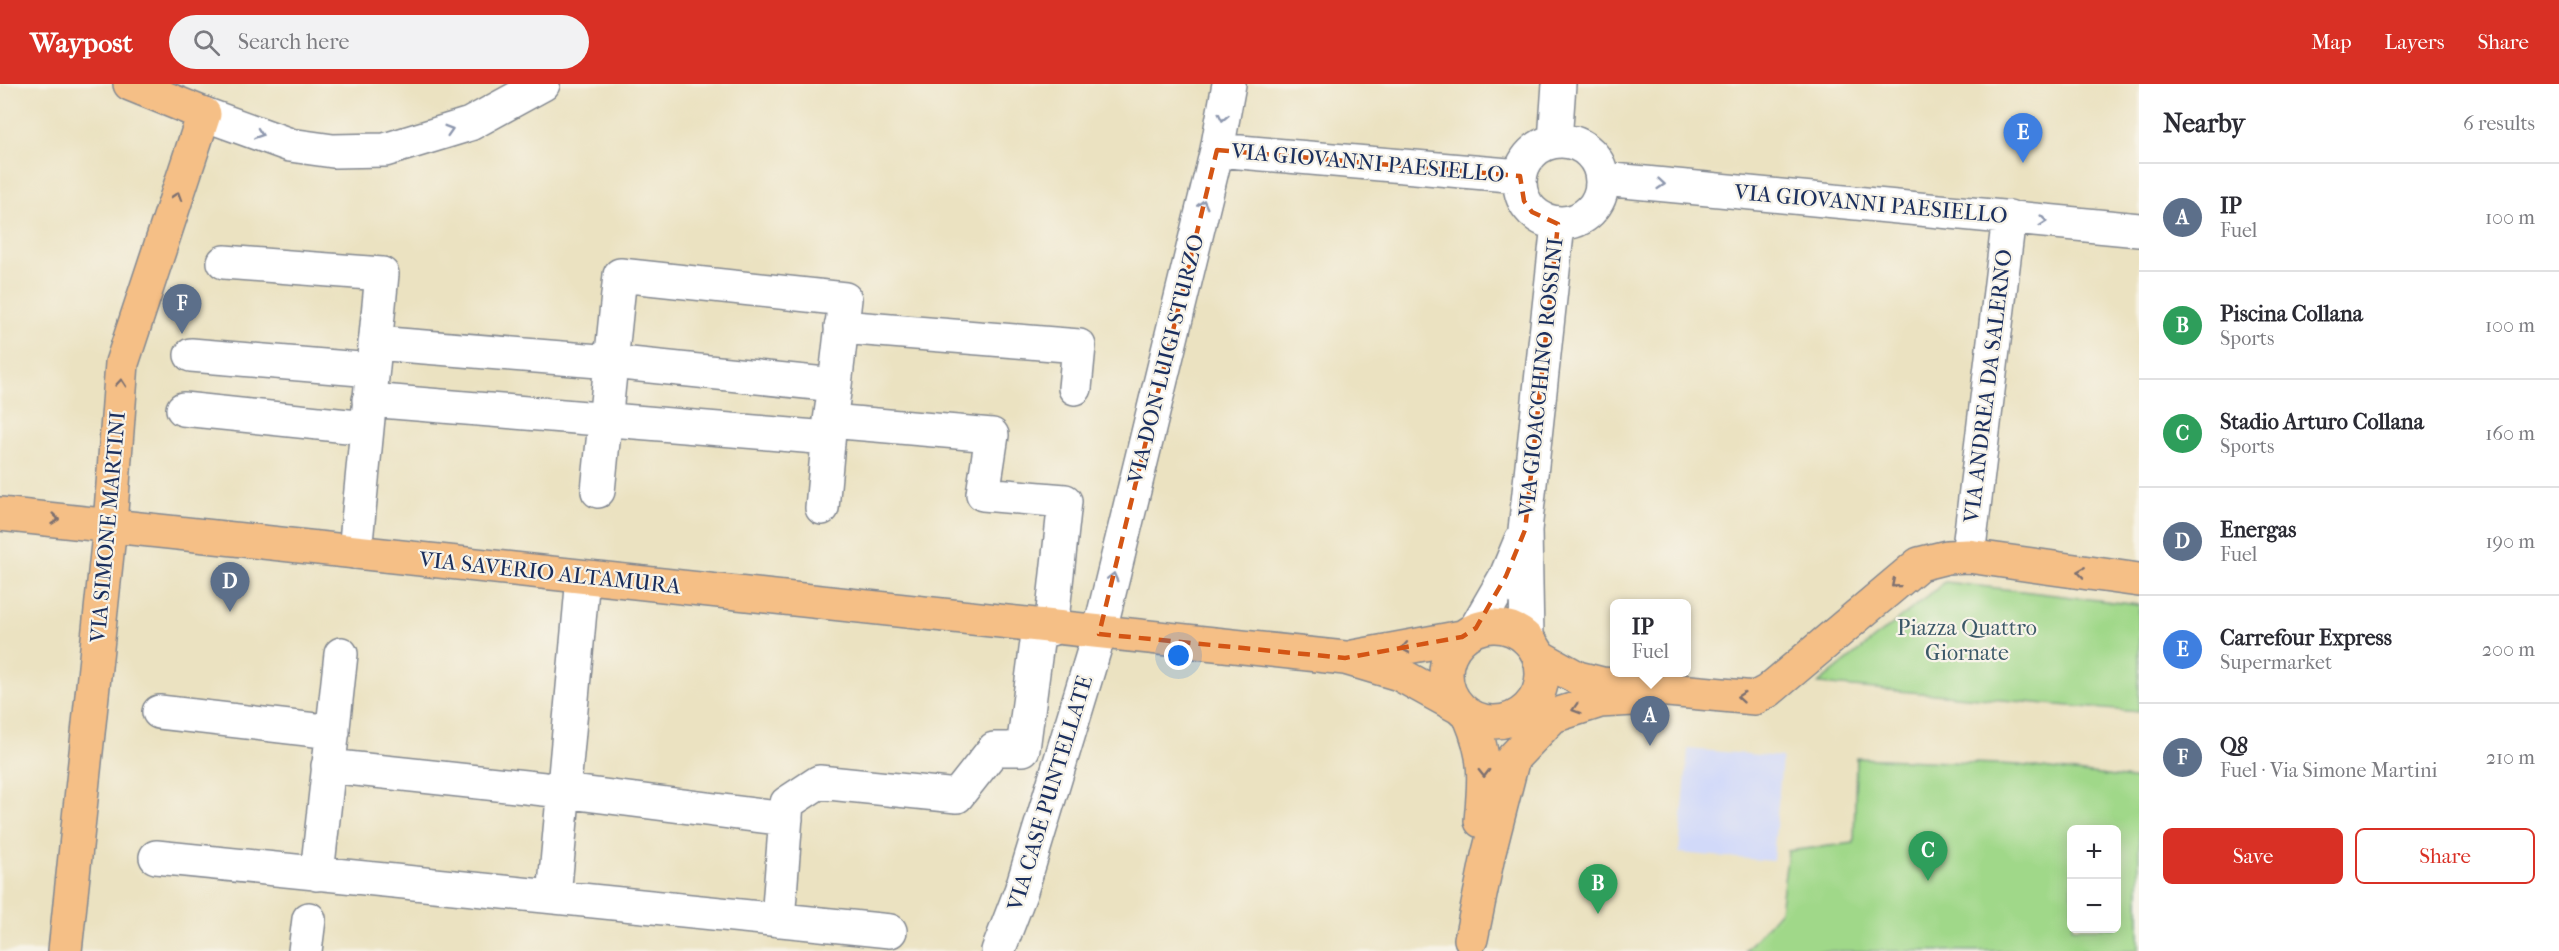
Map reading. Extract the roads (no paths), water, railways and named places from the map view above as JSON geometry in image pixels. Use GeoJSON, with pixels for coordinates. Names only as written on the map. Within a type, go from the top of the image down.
{"type":"FeatureCollection","features":[{"type":"Feature","properties":{"kind":"main road"},"geometry":{"type":"LineString","coordinates":[[130,84],[204,114]]}},
{"type":"Feature","properties":{"kind":"main road","name":"VIA SIMONE MARTINI"},"geometry":{"type":"LineString","coordinates":[[65,951],[110,525],[122,363],[204,114]]}},
{"type":"Feature","properties":{"kind":"main road","name":"VIA SAVERIO ALTAMURA"},"geometry":{"type":"LineString","coordinates":[[0,514],[1099,634],[1345,658]]}},
{"type":"Feature","properties":{"kind":"main road"},"geometry":{"type":"LineString","coordinates":[[1345,658],[1469,633],[1490,626],[1505,627],[1578,678],[1602,684],[1750,698],[1764,693],[1919,564],[1947,557],[1968,556],[2139,580]]}},
{"type":"Feature","properties":{"kind":"main road"},"geometry":{"type":"LineString","coordinates":[[1469,633],[1453,649],[1446,663],[1446,678],[1449,693],[1480,741],[1485,782],[1471,945]]}},
{"type":"Feature","properties":{"kind":"main road"},"geometry":{"type":"LineString","coordinates":[[1345,658],[1399,674],[1486,723],[1503,722],[1519,716],[1532,705],[1540,691],[1542,674],[1533,648]]}},
{"type":"Feature","properties":{"kind":"main road"},"geometry":{"type":"LineString","coordinates":[[1471,945],[1488,856],[1513,758],[1553,716],[1600,701],[1696,693]]}},
{"type":"Feature","properties":{"kind":"street","name":"VIA DON LUIGI STURZO"},"geometry":{"type":"LineString","coordinates":[[1099,634],[1216,150],[1229,84]]}},
{"type":"Feature","properties":{"kind":"street"},"geometry":{"type":"LineString","coordinates":[[1555,141],[1559,84]]}},
{"type":"Feature","properties":{"kind":"street"},"geometry":{"type":"LineString","coordinates":[[204,114],[290,145],[333,151],[385,150],[470,124],[530,87]]}},
{"type":"Feature","properties":{"kind":"street"},"geometry":{"type":"LineString","coordinates":[[1555,141],[1568,141],[1580,145],[1591,153],[1599,165],[1603,179],[1602,193],[1595,206],[1585,216],[1572,222],[1558,224],[1544,220],[1532,212],[1524,201],[1520,176],[1524,163],[1532,153],[1542,145],[1555,141]]}},
{"type":"Feature","properties":{"kind":"street","name":"VIA GIOVANNI PAESIELLO"},"geometry":{"type":"LineString","coordinates":[[1216,150],[1520,176]]}},
{"type":"Feature","properties":{"kind":"street","name":"VIA GIOVANNI PAESIELLO"},"geometry":{"type":"LineString","coordinates":[[1603,179],[2139,230]]}},
{"type":"Feature","properties":{"kind":"street","name":"VIA ANDREA DA SALERNO"},"geometry":{"type":"LineString","coordinates":[[1968,556],[2009,217]]}},
{"type":"Feature","properties":{"kind":"street","name":"VIA GIOACCHINO ROSSINI"},"geometry":{"type":"LineString","coordinates":[[1533,648],[1525,530],[1558,224]]}},
{"type":"Feature","properties":{"kind":"street"},"geometry":{"type":"LineString","coordinates":[[224,262],[382,274],[355,552]]}},
{"type":"Feature","properties":{"kind":"street"},"geometry":{"type":"LineString","coordinates":[[598,491],[620,275],[845,299],[822,508]]}},
{"type":"Feature","properties":{"kind":"street"},"geometry":{"type":"LineString","coordinates":[[841,327],[1079,346],[1075,388]]}},
{"type":"Feature","properties":{"kind":"street"},"geometry":{"type":"LineString","coordinates":[[191,355],[371,385],[605,418],[829,430],[992,435],[982,494],[1065,501],[1023,749],[994,749],[957,796],[819,782],[787,803],[778,920]]}},
{"type":"Feature","properties":{"kind":"street"},"geometry":{"type":"LineString","coordinates":[[183,409],[371,385],[611,362],[834,385]]}},
{"type":"Feature","properties":{"kind":"street","name":"VIA GIOACCHINO ROSSINI"},"geometry":{"type":"LineString","coordinates":[[1469,633],[1506,576],[1525,530]]}},
{"type":"Feature","properties":{"kind":"street"},"geometry":{"type":"LineString","coordinates":[[554,897],[583,577]]}},
{"type":"Feature","properties":{"kind":"street","name":"VIA CASE PUNTELLATE"},"geometry":{"type":"LineString","coordinates":[[998,951],[1022,891],[1099,634]]}},
{"type":"Feature","properties":{"kind":"street"},"geometry":{"type":"LineString","coordinates":[[317,874],[341,654]]}},
{"type":"Feature","properties":{"kind":"street"},"geometry":{"type":"LineString","coordinates":[[159,712],[333,732]]}},
{"type":"Feature","properties":{"kind":"street"},"geometry":{"type":"LineString","coordinates":[[328,766],[563,791],[786,819]]}},
{"type":"Feature","properties":{"kind":"street"},"geometry":{"type":"LineString","coordinates":[[156,858],[890,931]]}},
{"type":"Feature","properties":{"kind":"street"},"geometry":{"type":"LineString","coordinates":[[304,951],[309,919]]}},
{"type":"Feature","properties":{"kind":"place","name":"Carrefour Express"},"geometry":{"type":"Point","coordinates":[2023,163]}},
{"type":"Feature","properties":{"kind":"place","name":"Q8"},"geometry":{"type":"Point","coordinates":[182,334]}},
{"type":"Feature","properties":{"kind":"place","name":"Energas"},"geometry":{"type":"Point","coordinates":[230,612]}},
{"type":"Feature","properties":{"kind":"place","name":"IP"},"geometry":{"type":"Point","coordinates":[1650,746]}},
{"type":"Feature","properties":{"kind":"place","name":"Stadio Arturo Collana"},"geometry":{"type":"Point","coordinates":[1928,881]}},
{"type":"Feature","properties":{"kind":"place","name":"Piscina Collana"},"geometry":{"type":"Point","coordinates":[1598,914]}},
{"type":"Feature","properties":{"kind":"park label","name":"Piazza Quattro Giornate"},"geometry":{"type":"Point","coordinates":[1967,640]}}]}
